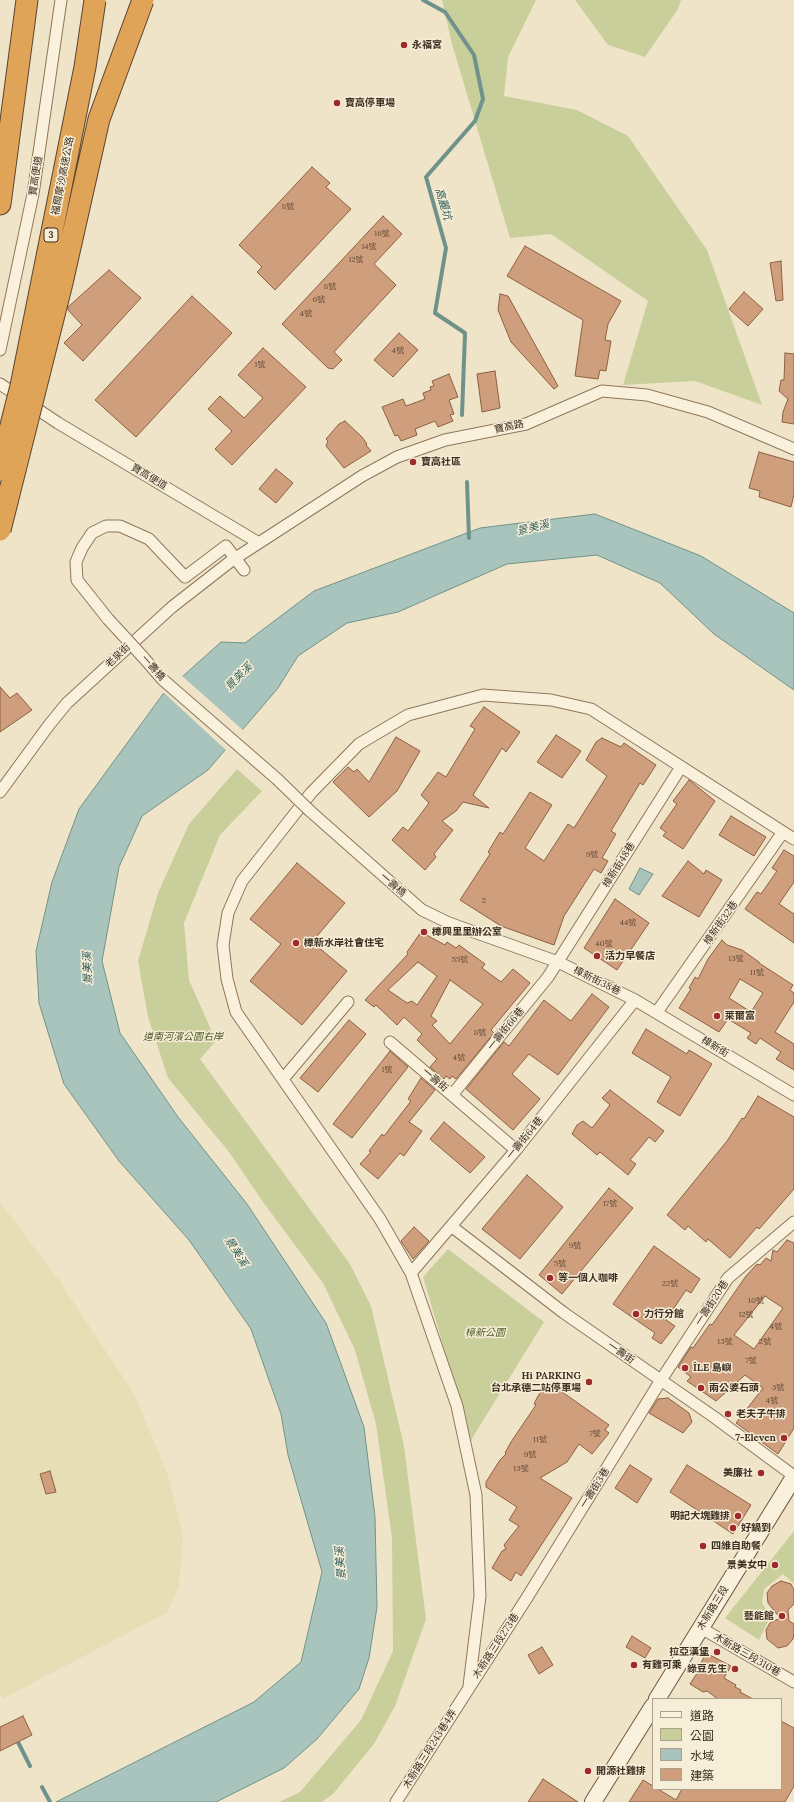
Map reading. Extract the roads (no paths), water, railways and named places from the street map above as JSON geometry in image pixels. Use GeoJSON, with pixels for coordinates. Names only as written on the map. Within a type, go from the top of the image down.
{"type":"FeatureCollection","features":[{"type":"Feature","properties":{"kind":"highway"},"geometry":{"type":"LineString","coordinates":[[0,204],[27,0]]}},
{"type":"Feature","properties":{"kind":"highway","name":"福爾摩沙高速公路"},"geometry":{"type":"LineString","coordinates":[[0,469],[21,386],[85,67],[95,0]]}},
{"type":"Feature","properties":{"kind":"highway"},"geometry":{"type":"LineString","coordinates":[[0,530],[62,283],[99,119],[144,0]]}},
{"type":"Feature","properties":{"kind":"main road","name":"木新路三段"},"geometry":{"type":"LineString","coordinates":[[658,1698],[794,1477]]}},
{"type":"Feature","properties":{"kind":"main road"},"geometry":{"type":"LineString","coordinates":[[593,1802],[652,1708]]}},
{"type":"Feature","properties":{"kind":"street","name":"寶高便道"},"geometry":{"type":"LineString","coordinates":[[0,350],[33,194],[61,0]]}},
{"type":"Feature","properties":{"kind":"street","name":"寶高便道"},"geometry":{"type":"LineString","coordinates":[[0,384],[58,423],[259,543]]}},
{"type":"Feature","properties":{"kind":"street","name":"寶高路"},"geometry":{"type":"LineString","coordinates":[[259,543],[362,476],[397,458],[445,440],[526,424],[602,391],[647,395],[708,412],[794,449]]}},
{"type":"Feature","properties":{"kind":"street","name":"一壽橋"},"geometry":{"type":"LineString","coordinates":[[244,570],[226,546],[185,577],[149,539],[120,526],[106,526],[92,533],[82,548],[76,562],[77,580],[108,619],[162,679],[277,779],[310,811],[422,910],[449,923],[558,962]]}},
{"type":"Feature","properties":{"kind":"street","name":"老泉街"},"geometry":{"type":"LineString","coordinates":[[0,792],[67,703],[172,607],[235,558],[259,543]]}},
{"type":"Feature","properties":{"kind":"street"},"geometry":{"type":"LineString","coordinates":[[466,1691],[480,1596],[476,1495],[457,1406],[411,1273],[380,1219],[236,1012],[227,979],[223,945],[228,913],[242,881],[311,793],[359,744],[408,715],[483,695],[551,700],[591,709],[794,839]]}},
{"type":"Feature","properties":{"kind":"street","name":"樟新街48巷"},"geometry":{"type":"LineString","coordinates":[[558,962],[681,767]]}},
{"type":"Feature","properties":{"kind":"street","name":"樟新街32巷"},"geometry":{"type":"LineString","coordinates":[[657,1012],[782,832]]}},
{"type":"Feature","properties":{"kind":"street","name":"樟新街38巷"},"geometry":{"type":"LineString","coordinates":[[558,962],[636,1000]]}},
{"type":"Feature","properties":{"kind":"street","name":"一壽街66巷"},"geometry":{"type":"LineString","coordinates":[[452,1095],[558,962]]}},
{"type":"Feature","properties":{"kind":"street","name":"樟新街"},"geometry":{"type":"LineString","coordinates":[[636,1000],[794,1095]]}},
{"type":"Feature","properties":{"kind":"street","name":"一壽街64巷"},"geometry":{"type":"LineString","coordinates":[[411,1273],[516,1150],[636,1000]]}},
{"type":"Feature","properties":{"kind":"street"},"geometry":{"type":"LineString","coordinates":[[282,1079],[348,1002]]}},
{"type":"Feature","properties":{"kind":"street","name":"一壽街"},"geometry":{"type":"LineString","coordinates":[[390,1042],[516,1150]]}},
{"type":"Feature","properties":{"kind":"street","name":"一壽街20巷"},"geometry":{"type":"LineString","coordinates":[[661,1380],[728,1278],[794,1222]]}},
{"type":"Feature","properties":{"kind":"street","name":"一壽街"},"geometry":{"type":"LineString","coordinates":[[451,1226],[564,1313],[661,1380],[794,1477]]}},
{"type":"Feature","properties":{"kind":"street","name":"一壽街3巷"},"geometry":{"type":"LineString","coordinates":[[528,1596],[661,1380]]}},
{"type":"Feature","properties":{"kind":"street","name":"木新路三段273巷"},"geometry":{"type":"LineString","coordinates":[[466,1691],[528,1596]]}},
{"type":"Feature","properties":{"kind":"street","name":"木新路三段310巷"},"geometry":{"type":"LineString","coordinates":[[701,1628],[794,1682]]}},
{"type":"Feature","properties":{"kind":"street","name":"木新路三段243巷4弄"},"geometry":{"type":"LineString","coordinates":[[396,1802],[466,1691]]}},
{"type":"Feature","properties":{"kind":"water","name":"景美溪"},"geometry":{"type":"Polygon","coordinates":[[[595,514],[701,556],[794,613],[794,690],[714,634],[660,583],[597,555],[507,564],[398,612],[347,623],[298,656],[278,688],[208,770],[142,816],[119,867],[102,961],[120,1033],[178,1117],[247,1204],[326,1323],[364,1427],[375,1517],[377,1607],[369,1658],[359,1689],[317,1739],[284,1768],[216,1802],[56,1802],[254,1702],[301,1662],[322,1572],[288,1455],[281,1414],[251,1329],[189,1240],[119,1161],[64,1084],[39,1003],[36,951],[52,882],[79,809],[163,694],[221,642],[245,643],[314,591],[480,528],[595,514]]]}},
{"type":"Feature","properties":{"kind":"water"},"geometry":{"type":"Polygon","coordinates":[[[640,868],[653,874],[639,895],[629,889],[640,868]]]}},
{"type":"Feature","properties":{"kind":"waterway","name":"高麗坑"},"geometry":{"type":"LineString","coordinates":[[423,0],[445,12],[474,55],[483,99],[475,121],[426,177],[446,248],[435,313],[465,333],[462,415]]}},
{"type":"Feature","properties":{"kind":"waterway","name":"高麗坑"},"geometry":{"type":"LineString","coordinates":[[467,482],[469,538]]}},
{"type":"Feature","properties":{"kind":"waterway"},"geometry":{"type":"LineString","coordinates":[[18,1742],[30,1766]]}},
{"type":"Feature","properties":{"kind":"waterway"},"geometry":{"type":"LineString","coordinates":[[42,1787],[50,1802]]}},
{"type":"Feature","properties":{"kind":"place","name":"永福宮"},"geometry":{"type":"Point","coordinates":[404,45]}},
{"type":"Feature","properties":{"kind":"place","name":"寶高停車場"},"geometry":{"type":"Point","coordinates":[337,103]}},
{"type":"Feature","properties":{"kind":"place","name":"寶高社區"},"geometry":{"type":"Point","coordinates":[413,462]}},
{"type":"Feature","properties":{"kind":"place","name":"樟興里里辦公室"},"geometry":{"type":"Point","coordinates":[424,932]}},
{"type":"Feature","properties":{"kind":"place","name":"樟新水岸社會住宅"},"geometry":{"type":"Point","coordinates":[296,943]}},
{"type":"Feature","properties":{"kind":"place","name":"活力早餐店"},"geometry":{"type":"Point","coordinates":[597,956]}},
{"type":"Feature","properties":{"kind":"place","name":"萊爾富"},"geometry":{"type":"Point","coordinates":[717,1016]}},
{"type":"Feature","properties":{"kind":"place","name":"等一個人咖啡"},"geometry":{"type":"Point","coordinates":[550,1278]}},
{"type":"Feature","properties":{"kind":"place","name":"力行分館"},"geometry":{"type":"Point","coordinates":[636,1314]}},
{"type":"Feature","properties":{"kind":"place","name":"ÎLE 島嶼"},"geometry":{"type":"Point","coordinates":[685,1368]}},
{"type":"Feature","properties":{"kind":"place","name":"Hi PARKING 台北承德二站停車場"},"geometry":{"type":"Point","coordinates":[589,1382]}},
{"type":"Feature","properties":{"kind":"place","name":"兩公婆石頭"},"geometry":{"type":"Point","coordinates":[701,1388]}},
{"type":"Feature","properties":{"kind":"place","name":"老夫子牛排"},"geometry":{"type":"Point","coordinates":[728,1414]}},
{"type":"Feature","properties":{"kind":"place","name":"7-Eleven"},"geometry":{"type":"Point","coordinates":[784,1438]}},
{"type":"Feature","properties":{"kind":"place","name":"美廉社"},"geometry":{"type":"Point","coordinates":[761,1473]}},
{"type":"Feature","properties":{"kind":"place","name":"明記大塊雞排"},"geometry":{"type":"Point","coordinates":[738,1516]}},
{"type":"Feature","properties":{"kind":"place","name":"好鍋到"},"geometry":{"type":"Point","coordinates":[733,1528]}},
{"type":"Feature","properties":{"kind":"place","name":"四維自助餐"},"geometry":{"type":"Point","coordinates":[703,1546]}},
{"type":"Feature","properties":{"kind":"place","name":"景美女中"},"geometry":{"type":"Point","coordinates":[775,1565]}},
{"type":"Feature","properties":{"kind":"place","name":"藝能館"},"geometry":{"type":"Point","coordinates":[782,1616]}},
{"type":"Feature","properties":{"kind":"place","name":"拉亞漢堡"},"geometry":{"type":"Point","coordinates":[717,1652]}},
{"type":"Feature","properties":{"kind":"place","name":"有雞可乘"},"geometry":{"type":"Point","coordinates":[634,1665]}},
{"type":"Feature","properties":{"kind":"place","name":"綠豆先生"},"geometry":{"type":"Point","coordinates":[735,1669]}},
{"type":"Feature","properties":{"kind":"place","name":"開源社雞排"},"geometry":{"type":"Point","coordinates":[588,1771]}},
{"type":"Feature","properties":{"kind":"park label","name":"道南河濱公園右岸"},"geometry":{"type":"Point","coordinates":[183,1037]}},
{"type":"Feature","properties":{"kind":"park label","name":"樟新公園"},"geometry":{"type":"Point","coordinates":[485,1333]}}]}
